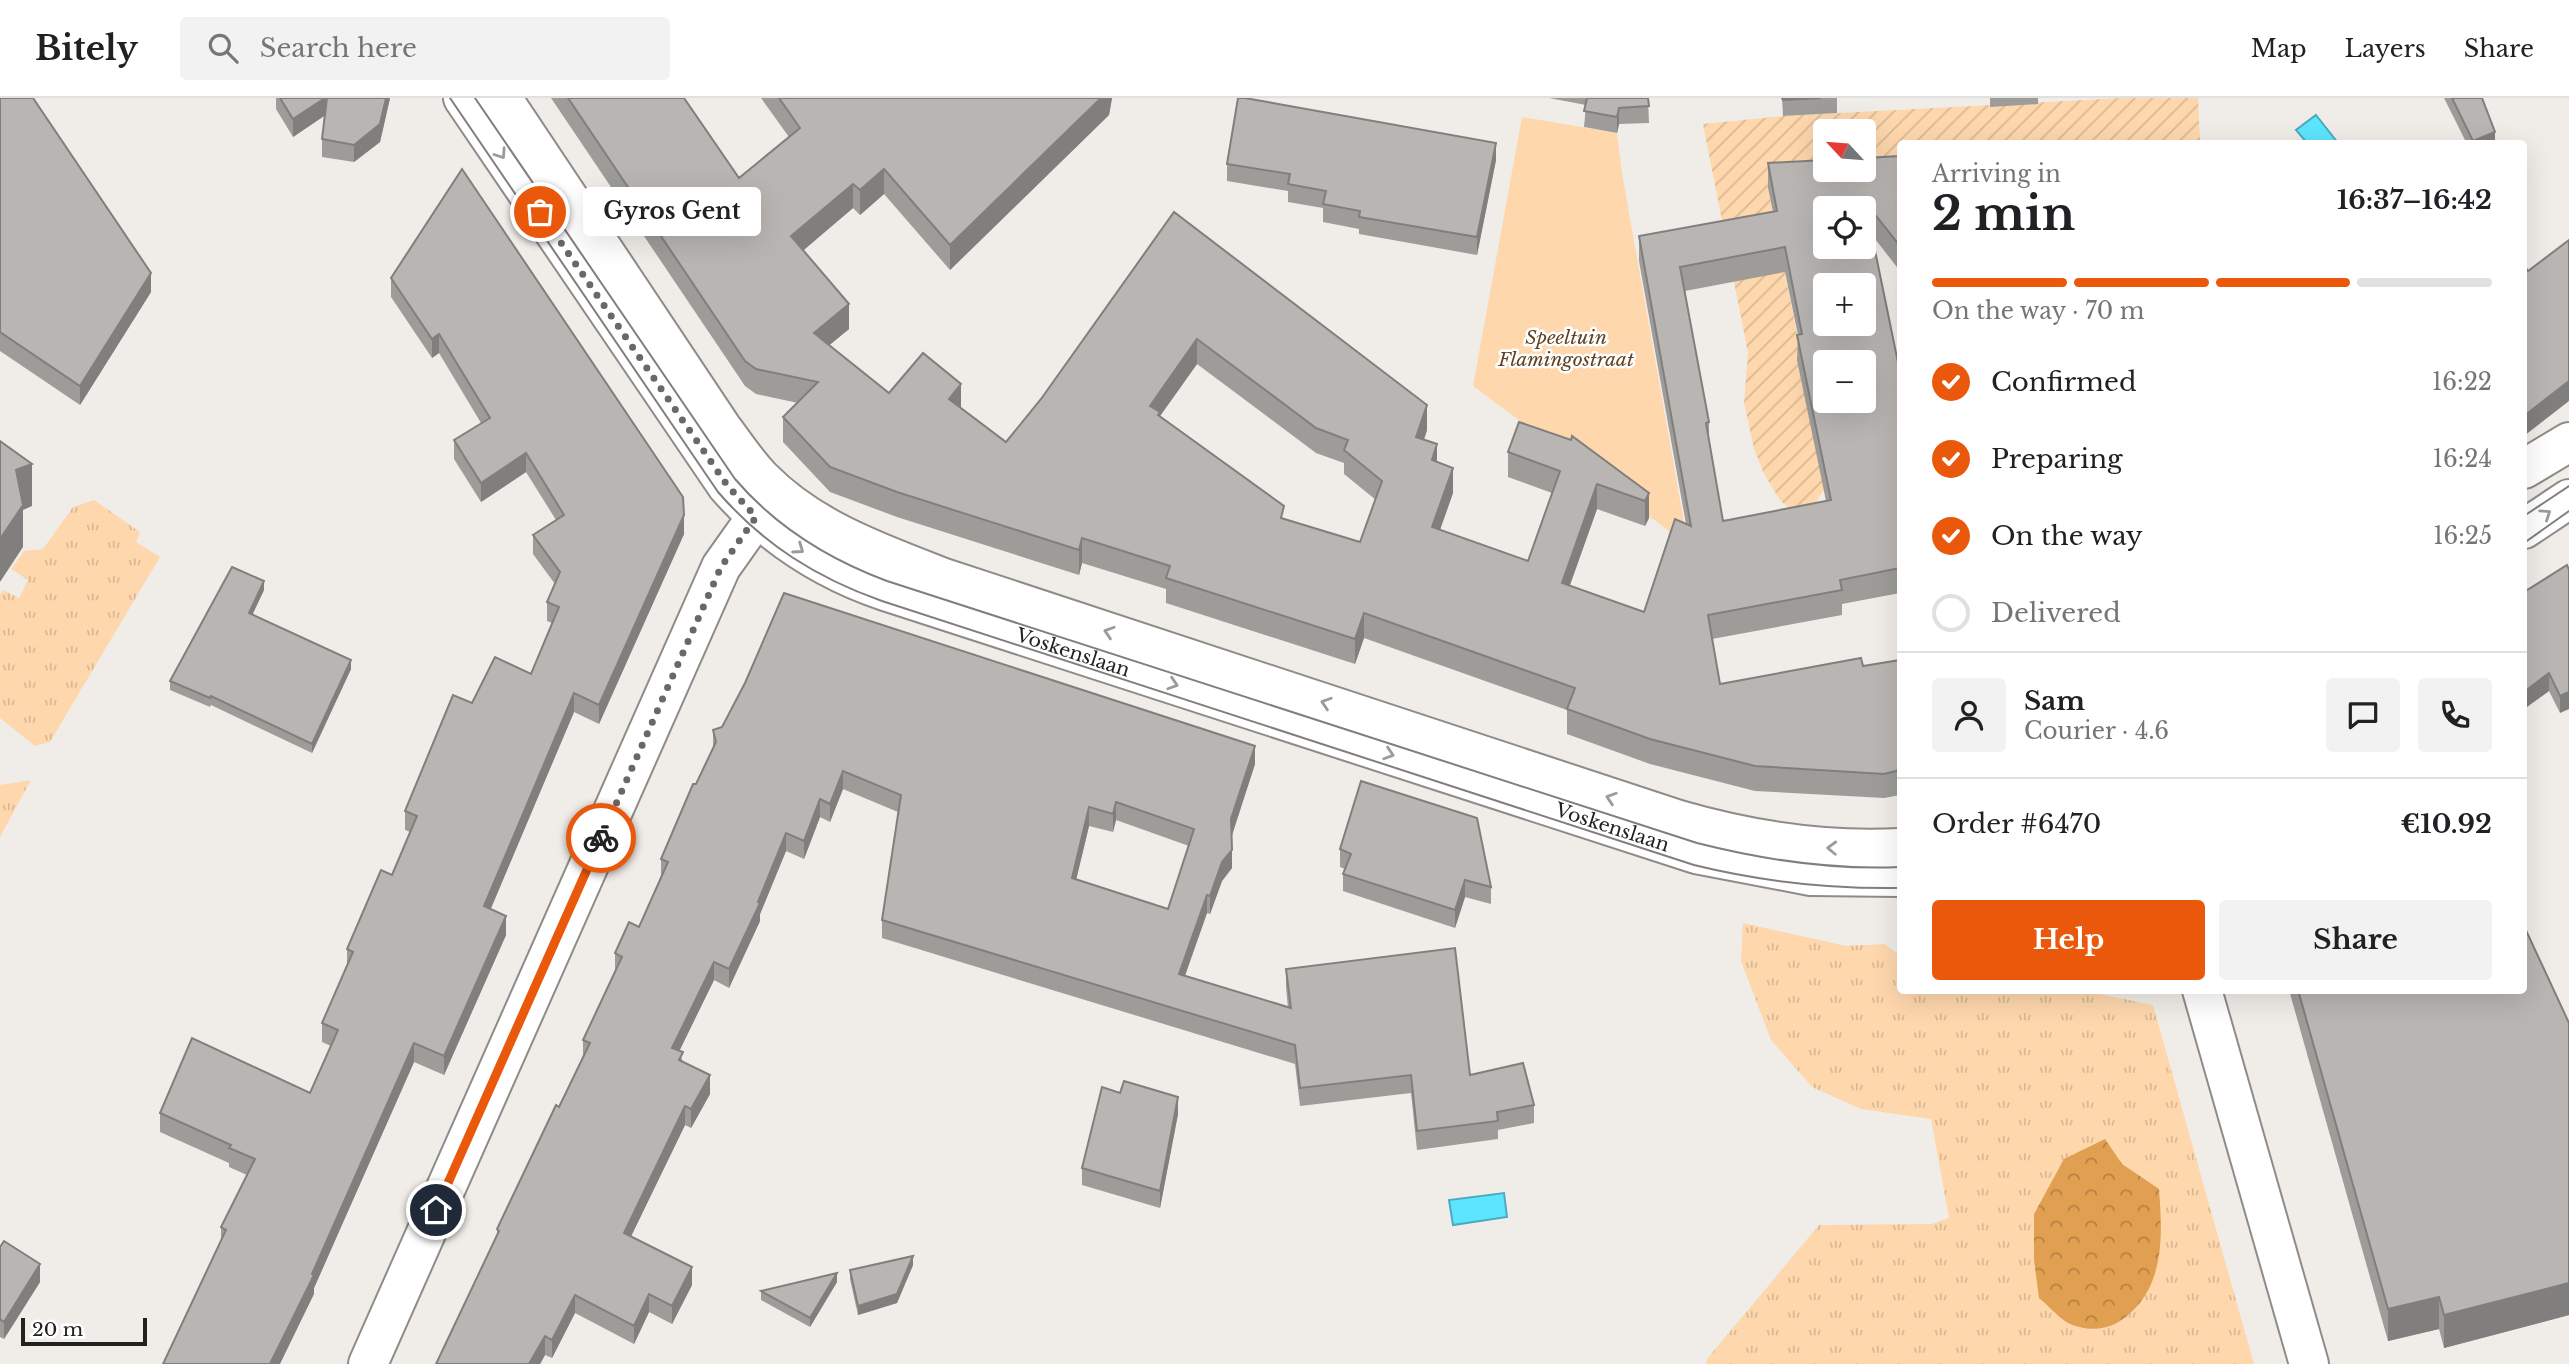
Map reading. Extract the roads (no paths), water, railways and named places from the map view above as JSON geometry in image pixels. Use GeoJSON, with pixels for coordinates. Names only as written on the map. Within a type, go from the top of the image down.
{"type":"FeatureCollection","features":[{"type":"Feature","properties":{"kind":"street","name":"Voskenslaan"},"geometry":{"type":"LineString","coordinates":[[463,98],[727,485],[766,504],[821,524],[855,542],[944,578],[1679,820],[1726,834],[1812,847],[1897,848]]}},
{"type":"Feature","properties":{"kind":"street","name":"Voskenslaan"},"geometry":{"type":"LineString","coordinates":[[502,98],[722,429],[751,467],[766,504],[818,562],[857,581],[1696,854],[1783,873],[1824,877],[1897,877]]}},
{"type":"Feature","properties":{"kind":"street"},"geometry":{"type":"LineString","coordinates":[[2527,467],[2569,442]]}},
{"type":"Feature","properties":{"kind":"street"},"geometry":{"type":"LineString","coordinates":[[2527,527],[2569,499]]}},
{"type":"Feature","properties":{"kind":"street"},"geometry":{"type":"LineString","coordinates":[[368,1364],[721,567],[766,504]]}},
{"type":"Feature","properties":{"kind":"street"},"geometry":{"type":"LineString","coordinates":[[2203,994],[2309,1364]]}},
{"type":"Feature","properties":{"kind":"water"},"geometry":{"type":"Polygon","coordinates":[[[2316,115],[2336,140],[2304,140],[2296,130],[2316,115]]]}},
{"type":"Feature","properties":{"kind":"water"},"geometry":{"type":"Polygon","coordinates":[[[1504,1193],[1507,1217],[1453,1225],[1449,1200],[1504,1193]]]}},
{"type":"Feature","properties":{"kind":"tram line"},"geometry":{"type":"LineString","coordinates":[[450,98],[718,492],[773,544],[835,582],[882,601],[1694,865],[1797,883],[1897,888]]}},
{"type":"Feature","properties":{"kind":"tram line"},"geometry":{"type":"LineString","coordinates":[[475,98],[735,479],[751,497],[786,527],[844,563],[887,581],[1697,843],[1798,862],[1849,867],[1897,867]]}},
{"type":"Feature","properties":{"kind":"tram line"},"geometry":{"type":"LineString","coordinates":[[2527,514],[2569,486]]}},
{"type":"Feature","properties":{"kind":"tram line"},"geometry":{"type":"LineString","coordinates":[[2527,541],[2569,511]]}},
{"type":"Feature","properties":{"kind":"place","name":"Gyros Gent"},"geometry":{"type":"Point","coordinates":[540,212]}},
{"type":"Feature","properties":{"kind":"park label","name":"Speeltuin Flamingostraat"},"geometry":{"type":"Point","coordinates":[1566,348]}}]}
